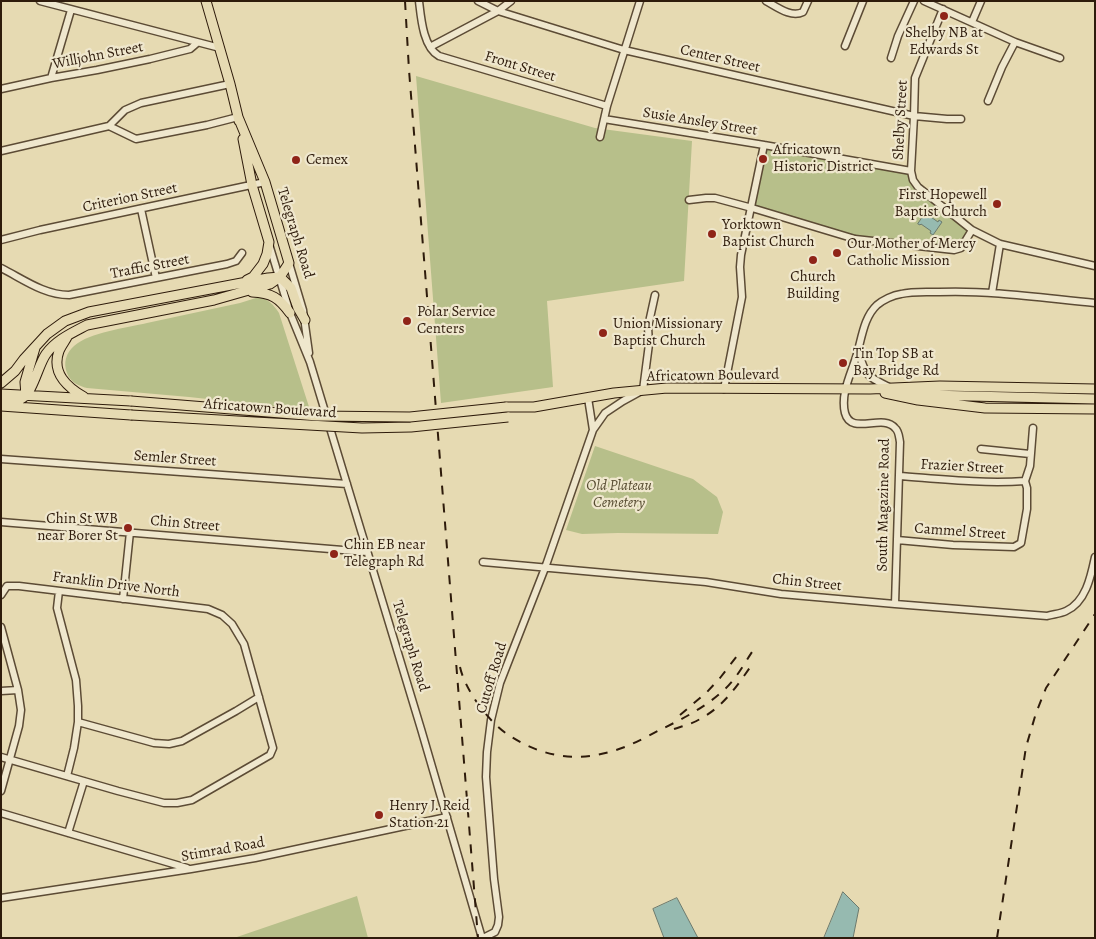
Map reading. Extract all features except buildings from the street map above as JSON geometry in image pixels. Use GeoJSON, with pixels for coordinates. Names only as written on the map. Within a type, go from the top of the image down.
{"type":"FeatureCollection","features":[{"type":"Feature","properties":{"kind":"main road","name":"Telegraph Road"},"geometry":{"type":"LineString","coordinates":[[206,1],[230,84],[252,185],[269,242]]}},
{"type":"Feature","properties":{"kind":"main road","name":"Telegraph Road"},"geometry":{"type":"LineString","coordinates":[[238,117],[265,182],[289,263]]}},
{"type":"Feature","properties":{"kind":"main road"},"geometry":{"type":"LineString","coordinates":[[244,287],[263,264],[269,242]]}},
{"type":"Feature","properties":{"kind":"main road"},"geometry":{"type":"LineString","coordinates":[[280,277],[289,263]]}},
{"type":"Feature","properties":{"kind":"main road"},"geometry":{"type":"LineString","coordinates":[[1,402],[21,399],[34,381],[44,356],[55,343],[87,325],[214,300],[268,278],[280,277],[291,288],[298,308],[305,320]]}},
{"type":"Feature","properties":{"kind":"main road"},"geometry":{"type":"LineString","coordinates":[[1,383],[47,334],[65,321],[89,312],[244,287],[271,295],[282,303],[290,313]]}},
{"type":"Feature","properties":{"kind":"main road"},"geometry":{"type":"LineString","coordinates":[[68,334],[59,351],[58,371],[68,386],[87,398]]}},
{"type":"Feature","properties":{"kind":"main road"},"geometry":{"type":"LineString","coordinates":[[36,346],[25,382],[25,395],[30,402],[42,409]]}},
{"type":"Feature","properties":{"kind":"main road","name":"Africatown Boulevard"},"geometry":{"type":"LineString","coordinates":[[1,406],[362,428],[411,427],[614,393],[667,388],[892,389],[940,386],[1095,389]]}},
{"type":"Feature","properties":{"kind":"main road"},"geometry":{"type":"LineString","coordinates":[[870,389],[918,400],[985,408],[1095,408]]}},
{"type":"Feature","properties":{"kind":"main road","name":"Africatown Boulevard"},"geometry":{"type":"LineString","coordinates":[[892,389],[928,395],[1095,399]]}},
{"type":"Feature","properties":{"kind":"main road","name":"Africatown Boulevard"},"geometry":{"type":"LineString","coordinates":[[1,394],[87,398],[336,416],[410,417],[507,412]]}},
{"type":"Feature","properties":{"kind":"street"},"geometry":{"type":"LineString","coordinates":[[40,1],[220,48]]}},
{"type":"Feature","properties":{"kind":"street"},"geometry":{"type":"LineString","coordinates":[[419,1],[424,32],[430,47],[498,11],[512,1]]}},
{"type":"Feature","properties":{"kind":"street","name":"Center Street"},"geometry":{"type":"LineString","coordinates":[[478,1],[498,11],[624,50],[914,116],[961,119]]}},
{"type":"Feature","properties":{"kind":"street"},"geometry":{"type":"LineString","coordinates":[[600,137],[607,106],[640,1]]}},
{"type":"Feature","properties":{"kind":"street"},"geometry":{"type":"LineString","coordinates":[[766,1],[792,14],[803,12],[808,1]]}},
{"type":"Feature","properties":{"kind":"street"},"geometry":{"type":"LineString","coordinates":[[845,46],[863,1]]}},
{"type":"Feature","properties":{"kind":"street"},"geometry":{"type":"LineString","coordinates":[[891,58],[898,36],[914,1]]}},
{"type":"Feature","properties":{"kind":"street"},"geometry":{"type":"LineString","coordinates":[[924,1],[1015,42],[1060,58]]}},
{"type":"Feature","properties":{"kind":"street"},"geometry":{"type":"LineString","coordinates":[[972,22],[981,1]]}},
{"type":"Feature","properties":{"kind":"street","name":"Shelby Street"},"geometry":{"type":"LineString","coordinates":[[943,9],[915,78],[911,171],[913,180],[918,187],[972,230],[1000,244],[1095,266]]}},
{"type":"Feature","properties":{"kind":"street"},"geometry":{"type":"LineString","coordinates":[[50,78],[71,10]]}},
{"type":"Feature","properties":{"kind":"street"},"geometry":{"type":"LineString","coordinates":[[988,100],[1015,42]]}},
{"type":"Feature","properties":{"kind":"street","name":"Willjohn Street"},"geometry":{"type":"LineString","coordinates":[[1,88],[158,57],[190,49],[197,43]]}},
{"type":"Feature","properties":{"kind":"street","name":"Front Street"},"geometry":{"type":"LineString","coordinates":[[430,47],[434,53],[440,56],[607,106]]}},
{"type":"Feature","properties":{"kind":"street"},"geometry":{"type":"LineString","coordinates":[[1,151],[109,126],[125,110],[141,103],[230,84]]}},
{"type":"Feature","properties":{"kind":"street"},"geometry":{"type":"LineString","coordinates":[[109,126],[136,139],[238,117]]}},
{"type":"Feature","properties":{"kind":"street","name":"Susie Ansley Street"},"geometry":{"type":"LineString","coordinates":[[604,119],[911,171]]}},
{"type":"Feature","properties":{"kind":"street"},"geometry":{"type":"LineString","coordinates":[[724,389],[742,298],[741,255],[764,145]]}},
{"type":"Feature","properties":{"kind":"street","name":"Criterion Street"},"geometry":{"type":"LineString","coordinates":[[1,240],[265,182]]}},
{"type":"Feature","properties":{"kind":"street"},"geometry":{"type":"LineString","coordinates":[[689,200],[715,198],[855,239],[954,250],[960,248],[972,230]]}},
{"type":"Feature","properties":{"kind":"street"},"geometry":{"type":"LineString","coordinates":[[141,209],[156,278]]}},
{"type":"Feature","properties":{"kind":"street","name":"Telegraph Road"},"geometry":{"type":"LineString","coordinates":[[269,242],[290,313],[310,362],[483,938]]}},
{"type":"Feature","properties":{"kind":"street"},"geometry":{"type":"LineString","coordinates":[[992,293],[1000,244]]}},
{"type":"Feature","properties":{"kind":"street","name":"Traffic Street"},"geometry":{"type":"LineString","coordinates":[[1,268],[48,292],[69,296],[227,264],[236,261],[242,253]]}},
{"type":"Feature","properties":{"kind":"street","name":"Telegraph Road"},"geometry":{"type":"LineString","coordinates":[[289,263],[303,310],[310,362]]}},
{"type":"Feature","properties":{"kind":"street"},"geometry":{"type":"LineString","coordinates":[[845,389],[867,319],[872,310],[879,303],[899,294],[910,292],[972,291],[1095,303]]}},
{"type":"Feature","properties":{"kind":"street"},"geometry":{"type":"LineString","coordinates":[[643,390],[649,344],[648,327],[655,295]]}},
{"type":"Feature","properties":{"kind":"street"},"geometry":{"type":"LineString","coordinates":[[858,350],[868,375],[892,389]]}},
{"type":"Feature","properties":{"kind":"street","name":"South Magazine Road"},"geometry":{"type":"LineString","coordinates":[[845,389],[844,411],[850,420],[859,424],[884,422],[896,428],[900,442],[895,604]]}},
{"type":"Feature","properties":{"kind":"street","name":"Cutoff Road"},"geometry":{"type":"LineString","coordinates":[[483,938],[495,932],[499,917],[486,777],[491,720],[500,683],[545,568],[593,430],[605,412],[643,390]]}},
{"type":"Feature","properties":{"kind":"street","name":"Cutoff Road"},"geometry":{"type":"LineString","coordinates":[[588,398],[593,430]]}},
{"type":"Feature","properties":{"kind":"street"},"geometry":{"type":"LineString","coordinates":[[1025,481],[1030,466],[1033,428]]}},
{"type":"Feature","properties":{"kind":"street"},"geometry":{"type":"LineString","coordinates":[[981,449],[1030,454]]}},
{"type":"Feature","properties":{"kind":"street","name":"Semler Street"},"geometry":{"type":"LineString","coordinates":[[1,459],[347,484]]}},
{"type":"Feature","properties":{"kind":"street","name":"Frazier Street"},"geometry":{"type":"LineString","coordinates":[[899,476],[985,481],[1025,481]]}},
{"type":"Feature","properties":{"kind":"street","name":"Cammel Street"},"geometry":{"type":"LineString","coordinates":[[897,540],[1014,548],[1021,543],[1027,509],[1025,481]]}},
{"type":"Feature","properties":{"kind":"street","name":"Chin Street"},"geometry":{"type":"LineString","coordinates":[[1,522],[367,552]]}},
{"type":"Feature","properties":{"kind":"street"},"geometry":{"type":"LineString","coordinates":[[123,598],[130,532]]}},
{"type":"Feature","properties":{"kind":"street","name":"Chin Street"},"geometry":{"type":"LineString","coordinates":[[483,562],[706,582],[781,594],[1047,616],[1067,611],[1078,602],[1089,584],[1095,557]]}},
{"type":"Feature","properties":{"kind":"street","name":"Franklin Drive North"},"geometry":{"type":"LineString","coordinates":[[1,595],[7,586],[19,586],[208,609],[222,615],[232,624],[244,644],[259,697]]}},
{"type":"Feature","properties":{"kind":"street"},"geometry":{"type":"LineString","coordinates":[[59,591],[58,608],[76,680],[78,722],[74,748],[66,776]]}},
{"type":"Feature","properties":{"kind":"street"},"geometry":{"type":"LineString","coordinates":[[1,627],[18,690],[21,710],[19,726],[1,791]]}},
{"type":"Feature","properties":{"kind":"street"},"geometry":{"type":"LineString","coordinates":[[1,691],[18,690]]}},
{"type":"Feature","properties":{"kind":"street"},"geometry":{"type":"LineString","coordinates":[[1,757],[164,802],[178,803],[192,800],[270,755],[273,748],[259,697],[182,741],[169,744],[154,743],[78,722]]}},
{"type":"Feature","properties":{"kind":"street"},"geometry":{"type":"LineString","coordinates":[[68,833],[84,781]]}},
{"type":"Feature","properties":{"kind":"street"},"geometry":{"type":"LineString","coordinates":[[1,813],[191,869]]}},
{"type":"Feature","properties":{"kind":"street","name":"Stimrad Road"},"geometry":{"type":"LineString","coordinates":[[1,898],[255,858],[447,817]]}},
{"type":"Feature","properties":{"kind":"green space"},"geometry":{"type":"Polygon","coordinates":[[[416,76],[595,128],[692,141],[684,281],[547,301],[553,387],[441,403],[416,76]]]}},
{"type":"Feature","properties":{"kind":"green space"},"geometry":{"type":"Polygon","coordinates":[[[764,145],[911,171],[913,180],[972,230],[961,248],[855,239],[752,208],[764,145]]]}},
{"type":"Feature","properties":{"kind":"green space"},"geometry":{"type":"Polygon","coordinates":[[[259,297],[275,307],[279,313],[310,410],[87,388],[75,383],[67,373],[65,362],[69,352],[74,346],[89,337],[259,297]]]}},
{"type":"Feature","properties":{"kind":"green space","name":"Old Plateau Cemetery"},"geometry":{"type":"Polygon","coordinates":[[[595,446],[693,479],[717,497],[723,512],[718,534],[582,534],[566,530],[595,446]]]}},
{"type":"Feature","properties":{"kind":"green space"},"geometry":{"type":"Polygon","coordinates":[[[357,896],[368,938],[234,938],[357,896]]]}},
{"type":"Feature","properties":{"kind":"water"},"geometry":{"type":"Polygon","coordinates":[[[926,212],[938,222],[939,220],[942,222],[933,235],[930,233],[931,231],[918,224],[926,212]]]}},
{"type":"Feature","properties":{"kind":"water"},"geometry":{"type":"Polygon","coordinates":[[[843,892],[859,908],[853,938],[824,938],[843,892]]]}},
{"type":"Feature","properties":{"kind":"water"},"geometry":{"type":"Polygon","coordinates":[[[677,898],[698,938],[664,938],[653,909],[677,898]]]}},
{"type":"Feature","properties":{"kind":"railway"},"geometry":{"type":"LineString","coordinates":[[405,1],[478,938]]}},
{"type":"Feature","properties":{"kind":"railway"},"geometry":{"type":"LineString","coordinates":[[997,938],[1026,747],[1036,713],[1046,688],[1095,614]]}},
{"type":"Feature","properties":{"kind":"railway"},"geometry":{"type":"LineString","coordinates":[[680,715],[707,692],[740,652]]}},
{"type":"Feature","properties":{"kind":"railway"},"geometry":{"type":"LineString","coordinates":[[460,667],[467,685],[478,704],[492,721],[507,734],[546,753],[573,757],[602,754],[616,750],[696,711],[729,685],[752,652]]}},
{"type":"Feature","properties":{"kind":"railway"},"geometry":{"type":"LineString","coordinates":[[674,729],[697,721],[716,708],[729,696],[751,666]]}},
{"type":"Feature","properties":{"kind":"place","name":"Shelby NB at Edwards St"},"geometry":{"type":"Point","coordinates":[944,16]}},
{"type":"Feature","properties":{"kind":"place","name":"Africatown Historic District"},"geometry":{"type":"Point","coordinates":[763,159]}},
{"type":"Feature","properties":{"kind":"place","name":"Cemex"},"geometry":{"type":"Point","coordinates":[296,160]}},
{"type":"Feature","properties":{"kind":"place","name":"First Hopewell Baptist Church"},"geometry":{"type":"Point","coordinates":[997,204]}},
{"type":"Feature","properties":{"kind":"place","name":"Yorktown Baptist Church"},"geometry":{"type":"Point","coordinates":[712,234]}},
{"type":"Feature","properties":{"kind":"place","name":"Our Mother of Mercy Catholic Mission"},"geometry":{"type":"Point","coordinates":[837,253]}},
{"type":"Feature","properties":{"kind":"place","name":"Church Building"},"geometry":{"type":"Point","coordinates":[813,260]}},
{"type":"Feature","properties":{"kind":"place","name":"Polar Service Centers"},"geometry":{"type":"Point","coordinates":[407,321]}},
{"type":"Feature","properties":{"kind":"place","name":"Union Missionary Baptist Church"},"geometry":{"type":"Point","coordinates":[603,333]}},
{"type":"Feature","properties":{"kind":"place","name":"Tin Top SB at Bay Bridge Rd"},"geometry":{"type":"Point","coordinates":[843,363]}},
{"type":"Feature","properties":{"kind":"place","name":"Chin St WB near Borer St"},"geometry":{"type":"Point","coordinates":[128,528]}},
{"type":"Feature","properties":{"kind":"place","name":"Chin EB near Telegraph Rd"},"geometry":{"type":"Point","coordinates":[334,554]}},
{"type":"Feature","properties":{"kind":"place","name":"Henry J. Reid Station 21"},"geometry":{"type":"Point","coordinates":[379,815]}}]}
